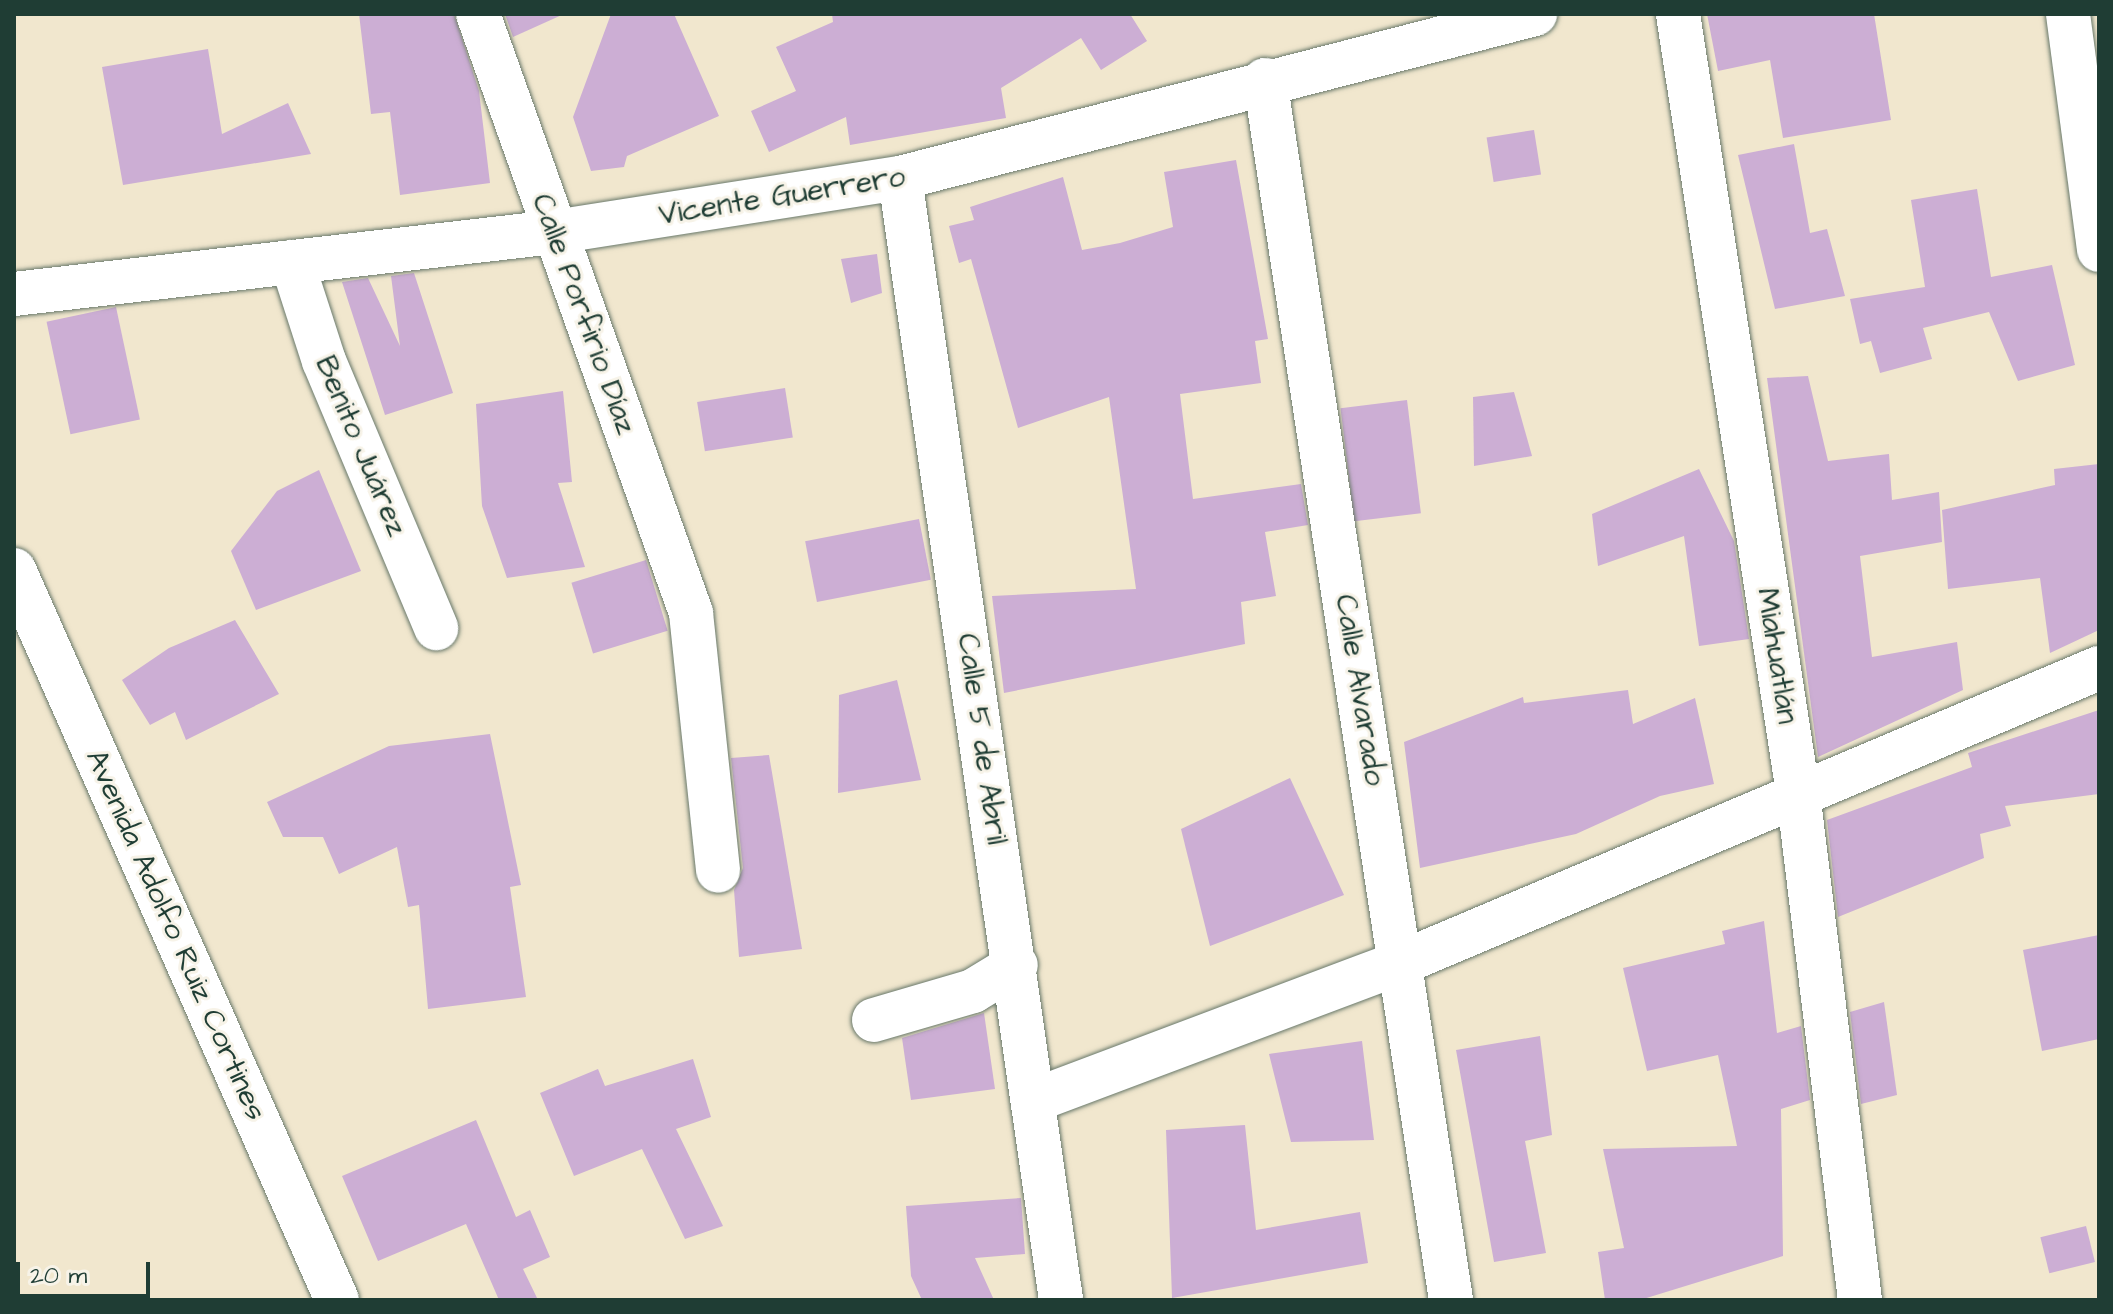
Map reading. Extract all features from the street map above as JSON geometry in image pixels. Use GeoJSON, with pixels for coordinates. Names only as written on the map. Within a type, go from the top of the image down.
{"type":"FeatureCollection","features":[{"type":"Feature","properties":{"kind":"street","name":"Calle Porfirio Díaz"},"geometry":{"type":"LineString","coordinates":[[478,14],[691,613],[718,871]]}},
{"type":"Feature","properties":{"kind":"street","name":"Vicente Guerrero"},"geometry":{"type":"LineString","coordinates":[[14,294],[554,232],[900,178],[1265,80],[1535,14]]}},
{"type":"Feature","properties":{"kind":"street","name":"Miahuatlán"},"geometry":{"type":"LineString","coordinates":[[1678,14],[1798,793],[1860,1300]]}},
{"type":"Feature","properties":{"kind":"street"},"geometry":{"type":"LineString","coordinates":[[2068,14],[2099,250]]}},
{"type":"Feature","properties":{"kind":"street","name":"Calle Alvarado"},"geometry":{"type":"LineString","coordinates":[[1265,80],[1403,962],[1451,1300]]}},
{"type":"Feature","properties":{"kind":"street","name":"Calle 5 de Abril"},"geometry":{"type":"LineString","coordinates":[[900,178],[1016,965],[1061,1300]]}},
{"type":"Feature","properties":{"kind":"street","name":"Benito Juárez"},"geometry":{"type":"LineString","coordinates":[[292,262],[324,361],[436,628]]}},
{"type":"Feature","properties":{"kind":"street","name":"Avenida Adolfo Ruiz Cortines"},"geometry":{"type":"LineString","coordinates":[[14,570],[337,1300]]}},
{"type":"Feature","properties":{"kind":"street"},"geometry":{"type":"LineString","coordinates":[[1035,1100],[1403,962],[2099,668]]}},
{"type":"Feature","properties":{"kind":"street"},"geometry":{"type":"LineString","coordinates":[[874,1020],[973,991],[1016,965]]}},
{"type":"Feature","properties":{"kind":"building"},"geometry":{"type":"Polygon","coordinates":[[[359,14],[454,14],[479,91],[490,183],[400,195],[390,112],[371,114],[359,14]]]}},
{"type":"Feature","properties":{"kind":"building"},"geometry":{"type":"Polygon","coordinates":[[[505,14],[564,14],[513,37],[505,14]]]}},
{"type":"Feature","properties":{"kind":"building"},"geometry":{"type":"Polygon","coordinates":[[[611,14],[674,14],[719,116],[627,156],[624,167],[591,171],[573,117],[611,14]]]}},
{"type":"Feature","properties":{"kind":"building"},"geometry":{"type":"Polygon","coordinates":[[[832,14],[1130,14],[1147,41],[1101,70],[1081,38],[1001,88],[1006,118],[850,145],[846,117],[769,152],[751,111],[796,91],[776,47],[833,22],[832,14]]]}},
{"type":"Feature","properties":{"kind":"building"},"geometry":{"type":"Polygon","coordinates":[[[1707,14],[1874,14],[1891,120],[1783,138],[1770,60],[1718,71],[1707,14]]]}},
{"type":"Feature","properties":{"kind":"building"},"geometry":{"type":"Polygon","coordinates":[[[208,49],[222,134],[288,103],[311,154],[123,185],[102,67],[208,49]]]}},
{"type":"Feature","properties":{"kind":"building"},"geometry":{"type":"Polygon","coordinates":[[[1534,130],[1541,174],[1494,182],[1487,138],[1534,130]]]}},
{"type":"Feature","properties":{"kind":"building"},"geometry":{"type":"Polygon","coordinates":[[[1794,144],[1810,233],[1827,229],[1845,296],[1775,309],[1738,155],[1794,144]]]}},
{"type":"Feature","properties":{"kind":"building"},"geometry":{"type":"Polygon","coordinates":[[[1236,160],[1268,339],[1255,341],[1261,383],[1180,394],[1193,499],[1301,484],[1308,525],[1265,532],[1276,596],[1241,602],[1245,644],[1004,693],[992,596],[1136,589],[1109,397],[1018,428],[971,259],[959,263],[949,226],[974,220],[970,207],[1063,177],[1082,250],[1120,243],[1173,227],[1164,172],[1236,160]]]}},
{"type":"Feature","properties":{"kind":"building"},"geometry":{"type":"Polygon","coordinates":[[[1977,189],[1991,277],[2052,265],[2075,365],[2018,381],[1989,312],[1923,328],[1932,359],[1880,373],[1871,341],[1860,344],[1850,299],[1925,287],[1911,200],[1977,189]]]}},
{"type":"Feature","properties":{"kind":"building"},"geometry":{"type":"Polygon","coordinates":[[[877,254],[882,293],[851,303],[841,259],[877,254]]]}},
{"type":"Feature","properties":{"kind":"building"},"geometry":{"type":"Polygon","coordinates":[[[414,273],[453,393],[385,415],[342,282],[368,278],[400,346],[391,276],[414,273]]]}},
{"type":"Feature","properties":{"kind":"building"},"geometry":{"type":"Polygon","coordinates":[[[116,307],[140,419],[70,434],[47,322],[116,307]]]}},
{"type":"Feature","properties":{"kind":"building"},"geometry":{"type":"Polygon","coordinates":[[[1808,376],[1828,461],[1889,454],[1892,500],[1939,492],[1942,542],[1860,556],[1872,657],[1957,642],[1963,690],[1818,757],[1767,378],[1808,376]]]}},
{"type":"Feature","properties":{"kind":"building"},"geometry":{"type":"Polygon","coordinates":[[[785,388],[793,437],[705,451],[697,402],[785,388]]]}},
{"type":"Feature","properties":{"kind":"building"},"geometry":{"type":"Polygon","coordinates":[[[563,391],[572,482],[558,483],[585,567],[507,578],[482,506],[476,404],[563,391]]]}},
{"type":"Feature","properties":{"kind":"building"},"geometry":{"type":"Polygon","coordinates":[[[1514,392],[1532,456],[1474,466],[1473,397],[1514,392]]]}},
{"type":"Feature","properties":{"kind":"building"},"geometry":{"type":"Polygon","coordinates":[[[1407,400],[1421,513],[1354,521],[1340,408],[1407,400]]]}},
{"type":"Feature","properties":{"kind":"building"},"geometry":{"type":"Polygon","coordinates":[[[2099,464],[2099,630],[2050,653],[2040,578],[1948,589],[1942,510],[2055,485],[2054,469],[2099,464]]]}},
{"type":"Feature","properties":{"kind":"building"},"geometry":{"type":"Polygon","coordinates":[[[1699,469],[1734,541],[1749,639],[1699,646],[1684,536],[1598,566],[1592,514],[1699,469]]]}},
{"type":"Feature","properties":{"kind":"building"},"geometry":{"type":"Polygon","coordinates":[[[319,470],[361,571],[256,610],[231,551],[277,491],[319,470]]]}},
{"type":"Feature","properties":{"kind":"building"},"geometry":{"type":"Polygon","coordinates":[[[919,519],[931,580],[817,602],[805,541],[919,519]]]}},
{"type":"Feature","properties":{"kind":"building"},"geometry":{"type":"Polygon","coordinates":[[[646,560],[668,631],[593,654],[571,583],[646,560]]]}},
{"type":"Feature","properties":{"kind":"building"},"geometry":{"type":"Polygon","coordinates":[[[235,620],[279,694],[186,740],[175,712],[150,725],[122,680],[169,648],[235,620]]]}},
{"type":"Feature","properties":{"kind":"building"},"geometry":{"type":"Polygon","coordinates":[[[897,680],[921,780],[838,793],[839,695],[897,680]]]}},
{"type":"Feature","properties":{"kind":"building"},"geometry":{"type":"Polygon","coordinates":[[[1628,690],[1633,724],[1695,698],[1714,784],[1660,796],[1576,834],[1420,868],[1404,742],[1523,697],[1524,703],[1628,690]]]}},
{"type":"Feature","properties":{"kind":"building"},"geometry":{"type":"Polygon","coordinates":[[[2099,710],[2099,794],[2005,806],[2011,826],[1980,834],[1984,858],[1838,917],[1827,820],[1972,767],[1968,753],[2099,710]]]}},
{"type":"Feature","properties":{"kind":"building"},"geometry":{"type":"Polygon","coordinates":[[[490,734],[521,885],[510,887],[526,997],[428,1009],[419,905],[408,907],[397,847],[339,874],[323,837],[283,837],[267,802],[389,746],[490,734]]]}},
{"type":"Feature","properties":{"kind":"building"},"geometry":{"type":"Polygon","coordinates":[[[769,755],[802,949],[739,957],[734,890],[743,868],[731,758],[769,755]]]}},
{"type":"Feature","properties":{"kind":"building"},"geometry":{"type":"Polygon","coordinates":[[[1290,778],[1344,895],[1210,946],[1181,829],[1290,778]]]}},
{"type":"Feature","properties":{"kind":"building"},"geometry":{"type":"Polygon","coordinates":[[[1764,921],[1777,1033],[1801,1026],[1810,1100],[1781,1109],[1783,1256],[1640,1300],[1605,1300],[1598,1252],[1624,1248],[1603,1149],[1737,1146],[1718,1055],[1647,1071],[1623,968],[1725,944],[1722,931],[1764,921]]]}},
{"type":"Feature","properties":{"kind":"building"},"geometry":{"type":"Polygon","coordinates":[[[2099,935],[2099,1039],[2042,1051],[2023,950],[2099,935]]]}},
{"type":"Feature","properties":{"kind":"building"},"geometry":{"type":"Polygon","coordinates":[[[1884,1002],[1897,1095],[1861,1104],[1850,1012],[1884,1002]]]}},
{"type":"Feature","properties":{"kind":"building"},"geometry":{"type":"Polygon","coordinates":[[[984,1013],[995,1089],[911,1100],[902,1038],[984,1013]]]}},
{"type":"Feature","properties":{"kind":"building"},"geometry":{"type":"Polygon","coordinates":[[[1540,1036],[1552,1135],[1525,1141],[1546,1253],[1494,1262],[1456,1050],[1540,1036]]]}},
{"type":"Feature","properties":{"kind":"building"},"geometry":{"type":"Polygon","coordinates":[[[1362,1041],[1374,1140],[1291,1142],[1269,1054],[1362,1041]]]}},
{"type":"Feature","properties":{"kind":"building"},"geometry":{"type":"Polygon","coordinates":[[[693,1059],[711,1117],[676,1129],[723,1226],[685,1239],[642,1149],[574,1176],[540,1093],[598,1069],[605,1086],[693,1059]]]}},
{"type":"Feature","properties":{"kind":"building"},"geometry":{"type":"Polygon","coordinates":[[[476,1120],[516,1217],[530,1210],[550,1257],[523,1269],[538,1300],[499,1300],[466,1224],[378,1261],[342,1176],[476,1120]]]}},
{"type":"Feature","properties":{"kind":"building"},"geometry":{"type":"Polygon","coordinates":[[[1245,1125],[1256,1230],[1360,1212],[1368,1263],[1172,1298],[1166,1130],[1245,1125]]]}},
{"type":"Feature","properties":{"kind":"building"},"geometry":{"type":"Polygon","coordinates":[[[1021,1198],[1025,1254],[975,1258],[994,1300],[922,1300],[911,1276],[906,1206],[1021,1198]]]}},
{"type":"Feature","properties":{"kind":"building"},"geometry":{"type":"Polygon","coordinates":[[[2086,1226],[2095,1262],[2049,1273],[2040,1237],[2086,1226]]]}}]}
